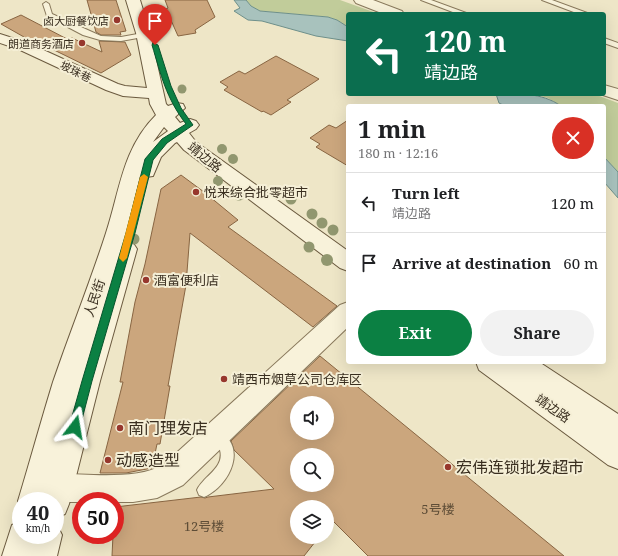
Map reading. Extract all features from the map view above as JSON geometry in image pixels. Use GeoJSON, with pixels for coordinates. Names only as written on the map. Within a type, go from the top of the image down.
{"type":"FeatureCollection","features":[{"type":"Feature","properties":{"kind":"main road","name":"靖边路"},"geometry":{"type":"LineString","coordinates":[[133,0],[144,35],[158,104],[228,164],[346,245]]}},
{"type":"Feature","properties":{"kind":"main road","name":"靖边路"},"geometry":{"type":"LineString","coordinates":[[143,0],[178,120],[190,146],[220,170],[346,261]]}},
{"type":"Feature","properties":{"kind":"main road"},"geometry":{"type":"LineString","coordinates":[[361,0],[395,8]]}},
{"type":"Feature","properties":{"kind":"main road","name":"坡珠巷"},"geometry":{"type":"LineString","coordinates":[[0,38],[23,46],[123,91],[155,94]]}},
{"type":"Feature","properties":{"kind":"main road"},"geometry":{"type":"LineString","coordinates":[[606,91],[618,95]]}},
{"type":"Feature","properties":{"kind":"main road","name":"人民街"},"geometry":{"type":"LineString","coordinates":[[58,492],[87,381],[130,233],[149,159],[165,141],[178,120]]}},
{"type":"Feature","properties":{"kind":"main road","name":"人民街"},"geometry":{"type":"LineString","coordinates":[[35,492],[66,382],[117,232],[132,170],[139,151],[148,136],[178,120]]}},
{"type":"Feature","properties":{"kind":"main road"},"geometry":{"type":"LineString","coordinates":[[64,495],[157,484],[173,475],[346,314]]}},
{"type":"Feature","properties":{"kind":"main road","name":"靖边路"},"geometry":{"type":"LineString","coordinates":[[491,364],[618,455]]}},
{"type":"Feature","properties":{"kind":"main road","name":"靖边路"},"geometry":{"type":"LineString","coordinates":[[521,364],[618,429]]}},
{"type":"Feature","properties":{"kind":"main road"},"geometry":{"type":"LineString","coordinates":[[17,556],[20,544]]}},
{"type":"Feature","properties":{"kind":"main road"},"geometry":{"type":"LineString","coordinates":[[42,556],[45,544]]}},
{"type":"Feature","properties":{"kind":"lane"},"geometry":{"type":"LineString","coordinates":[[424,0],[459,12]]}},
{"type":"Feature","properties":{"kind":"lane"},"geometry":{"type":"LineString","coordinates":[[545,0],[580,12]]}},
{"type":"Feature","properties":{"kind":"lane"},"geometry":{"type":"LineString","coordinates":[[46,4],[49,15],[72,24],[86,33],[103,39],[119,40],[144,35]]}},
{"type":"Feature","properties":{"kind":"lane"},"geometry":{"type":"LineString","coordinates":[[606,41],[618,46]]}},
{"type":"Feature","properties":{"kind":"lane"},"geometry":{"type":"LineString","coordinates":[[204,490],[224,467],[228,457],[226,447],[214,436]]}},
{"type":"Feature","properties":{"kind":"green space"},"geometry":{"type":"Polygon","coordinates":[[[246,0],[340,0],[373,12],[346,12],[346,26],[337,20],[328,17],[260,11],[251,6],[246,0]]]}},
{"type":"Feature","properties":{"kind":"green space"},"geometry":{"type":"Polygon","coordinates":[[[541,96],[599,96],[618,103],[618,172],[606,159],[606,104],[558,104],[548,98],[541,96]]]}},
{"type":"Feature","properties":{"kind":"water"},"geometry":{"type":"Polygon","coordinates":[[[234,0],[246,0],[251,6],[260,11],[328,17],[337,20],[346,26],[346,41],[316,36],[262,21],[248,20],[234,11],[240,8],[234,0]]]}},
{"type":"Feature","properties":{"kind":"water"},"geometry":{"type":"Polygon","coordinates":[[[497,96],[538,96],[558,104],[501,104],[499,103],[497,96]]]}},
{"type":"Feature","properties":{"kind":"water"},"geometry":{"type":"Polygon","coordinates":[[[606,159],[618,172],[618,198],[606,184],[606,159]]]}},
{"type":"Feature","properties":{"kind":"building"},"geometry":{"type":"Polygon","coordinates":[[[87,0],[116,0],[126,31],[120,32],[121,35],[101,35],[96,32],[87,0]]]}},
{"type":"Feature","properties":{"kind":"building"},"geometry":{"type":"Polygon","coordinates":[[[165,0],[207,0],[215,17],[195,30],[196,33],[178,36],[166,9],[168,8],[165,0]]]}},
{"type":"Feature","properties":{"kind":"building"},"geometry":{"type":"Polygon","coordinates":[[[21,15],[67,39],[47,50],[1,24],[21,15]]]}},
{"type":"Feature","properties":{"kind":"building"},"geometry":{"type":"Polygon","coordinates":[[[72,38],[102,52],[99,41],[125,42],[131,55],[101,73],[52,49],[72,38]]]}},
{"type":"Feature","properties":{"kind":"building"},"geometry":{"type":"Polygon","coordinates":[[[276,56],[319,79],[287,100],[291,102],[271,115],[263,111],[262,112],[224,90],[228,87],[220,82],[239,71],[245,74],[276,56]]]}},
{"type":"Feature","properties":{"kind":"building"},"geometry":{"type":"Polygon","coordinates":[[[346,121],[346,165],[316,147],[320,144],[310,138],[329,125],[336,128],[346,121]]]}},
{"type":"Feature","properties":{"kind":"building"},"geometry":{"type":"Polygon","coordinates":[[[181,175],[238,220],[228,227],[337,306],[313,327],[190,233],[186,285],[168,386],[170,386],[160,444],[157,444],[152,468],[126,473],[100,473],[123,382],[120,382],[135,302],[145,264],[161,189],[181,175]]]}},
{"type":"Feature","properties":{"kind":"building"},"geometry":{"type":"Polygon","coordinates":[[[320,356],[564,556],[368,556],[334,522],[334,500],[290,500],[290,544],[313,544],[304,556],[112,556],[113,544],[124,544],[124,506],[274,489],[234,450],[231,441],[320,356]]]}},
{"type":"Feature","properties":{"kind":"slow traffic"},"geometry":{"type":"LineString","coordinates":[[123,258],[144,177]]}},
{"type":"Feature","properties":{"kind":"place","name":"卤大厨餐饮店"},"geometry":{"type":"Point","coordinates":[117,20]}},
{"type":"Feature","properties":{"kind":"place","name":"朗道商务酒店"},"geometry":{"type":"Point","coordinates":[82,43]}},
{"type":"Feature","properties":{"kind":"place","name":"悦来综合批零超市"},"geometry":{"type":"Point","coordinates":[196,192]}},
{"type":"Feature","properties":{"kind":"place","name":"酒富便利店"},"geometry":{"type":"Point","coordinates":[146,280]}},
{"type":"Feature","properties":{"kind":"place","name":"靖西市烟草公司仓库区"},"geometry":{"type":"Point","coordinates":[224,379]}},
{"type":"Feature","properties":{"kind":"place","name":"南门理发店"},"geometry":{"type":"Point","coordinates":[120,428]}},
{"type":"Feature","properties":{"kind":"place","name":"动感造型"},"geometry":{"type":"Point","coordinates":[108,460]}},
{"type":"Feature","properties":{"kind":"place","name":"宏伟连锁批发超市"},"geometry":{"type":"Point","coordinates":[448,467]}},
{"type":"Feature","properties":{"kind":"route"},"geometry":{"type":"LineString","coordinates":[[75,427],[130,233],[149,159],[165,141],[190,125],[177,108],[168,86],[155,45]]}}]}
